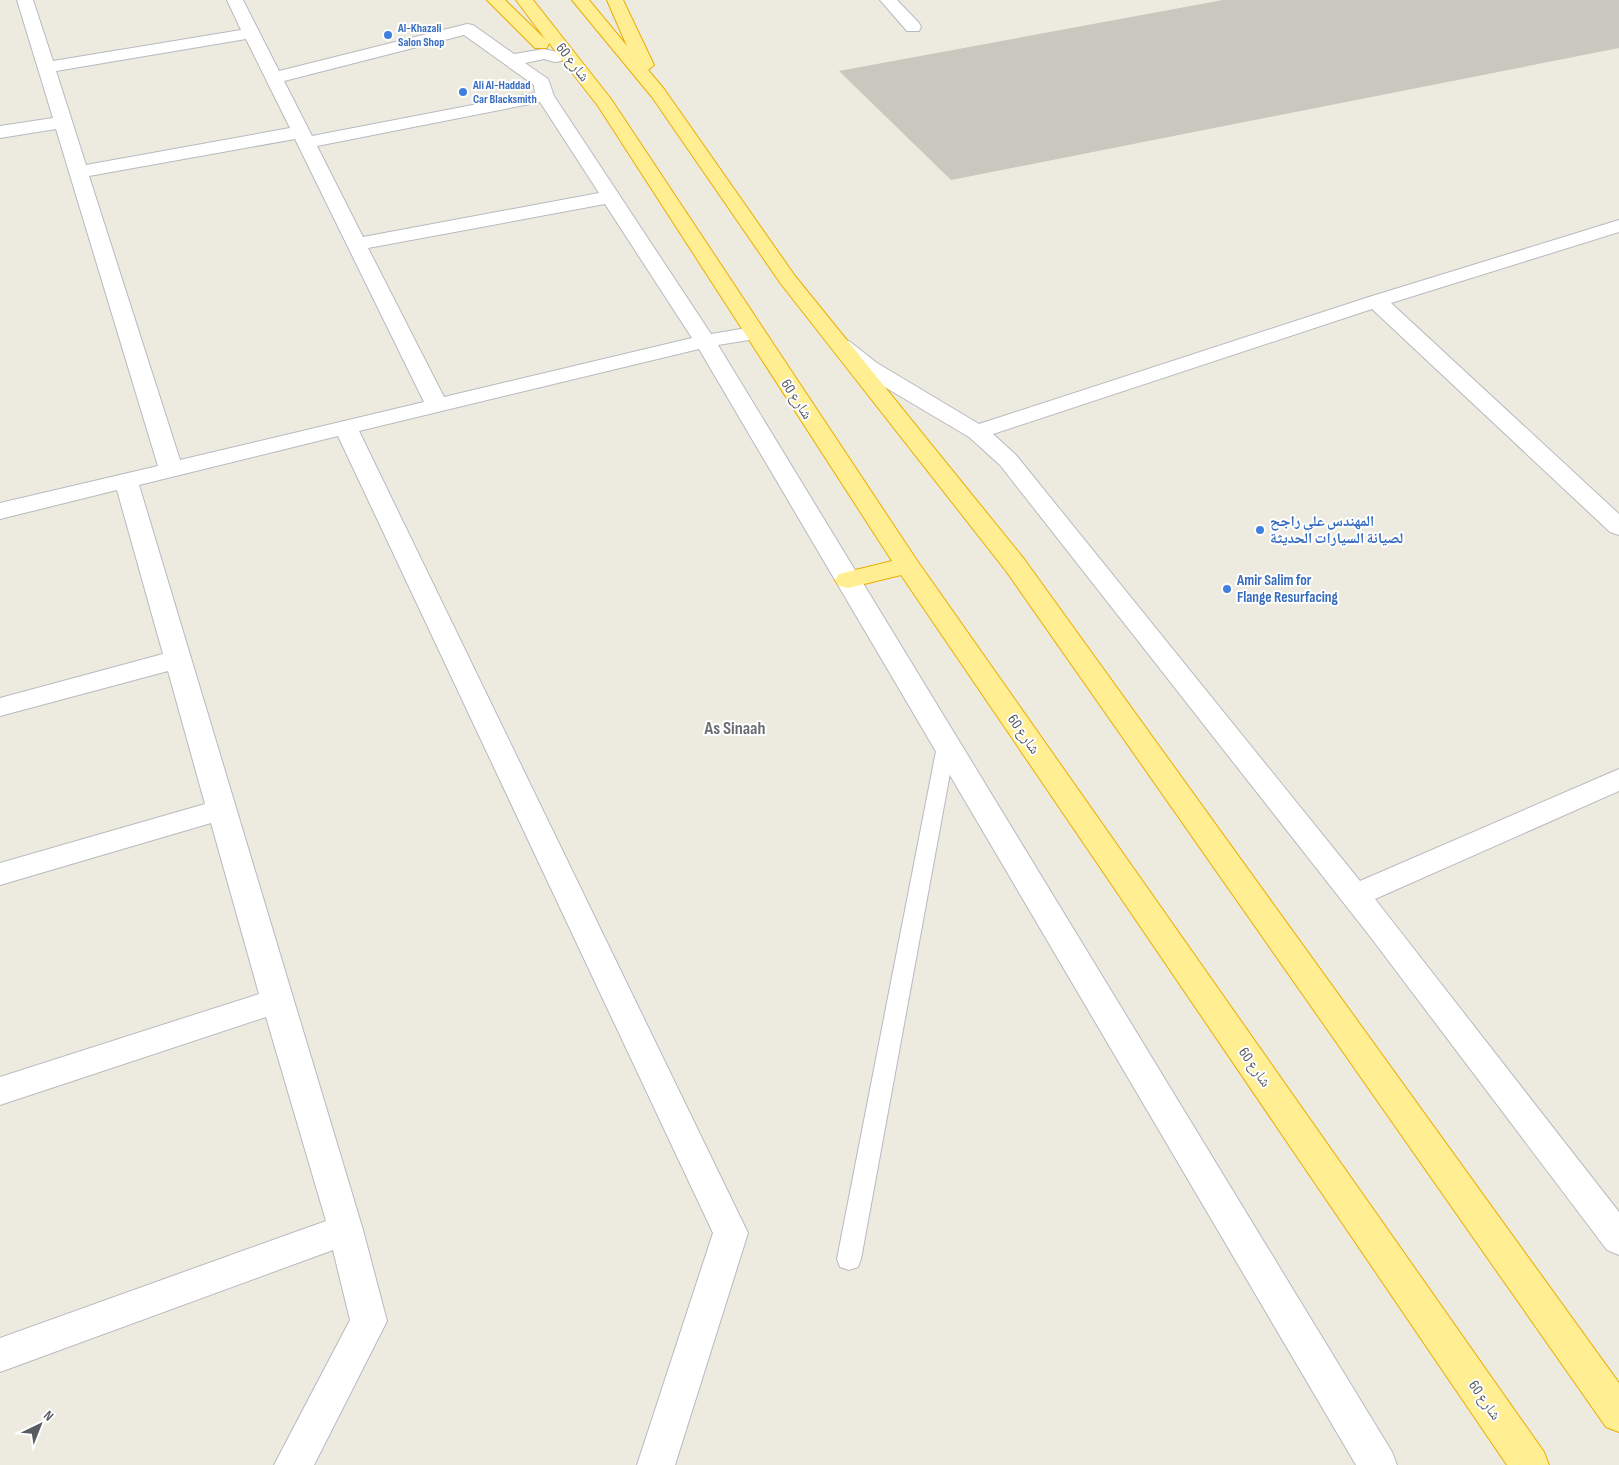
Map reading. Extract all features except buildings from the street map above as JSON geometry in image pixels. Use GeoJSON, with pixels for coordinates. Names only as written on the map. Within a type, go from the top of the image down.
{"type":"FeatureCollection","features":[{"type":"Feature","properties":{"kind":"highway"},"geometry":{"type":"LineString","coordinates":[[495,0],[605,103]]}},
{"type":"Feature","properties":{"kind":"highway","name":"شارع 60"},"geometry":{"type":"LineString","coordinates":[[524,0],[605,103],[753,333],[907,565],[1530,1465]]}},
{"type":"Feature","properties":{"kind":"highway"},"geometry":{"type":"LineString","coordinates":[[580,0],[658,93],[788,280],[835,342],[1015,566],[1619,1414]]}},
{"type":"Feature","properties":{"kind":"highway"},"geometry":{"type":"LineString","coordinates":[[615,0],[658,93]]}},
{"type":"Feature","properties":{"kind":"highway"},"geometry":{"type":"LineString","coordinates":[[848,580],[907,565]]}},
{"type":"Feature","properties":{"kind":"street"},"geometry":{"type":"LineString","coordinates":[[25,0],[171,470]]}},
{"type":"Feature","properties":{"kind":"street"},"geometry":{"type":"LineString","coordinates":[[235,0],[437,406]]}},
{"type":"Feature","properties":{"kind":"street"},"geometry":{"type":"LineString","coordinates":[[888,0],[913,28]]}},
{"type":"Feature","properties":{"kind":"street"},"geometry":{"type":"LineString","coordinates":[[274,78],[468,29],[542,83],[545,96],[609,197],[705,341],[1378,1465]]}},
{"type":"Feature","properties":{"kind":"street"},"geometry":{"type":"LineString","coordinates":[[46,67],[252,33]]}},
{"type":"Feature","properties":{"kind":"street"},"geometry":{"type":"LineString","coordinates":[[512,60],[544,54],[555,57]]}},
{"type":"Feature","properties":{"kind":"street"},"geometry":{"type":"LineString","coordinates":[[78,172],[304,137],[545,96]]}},
{"type":"Feature","properties":{"kind":"street"},"geometry":{"type":"LineString","coordinates":[[0,132],[62,122]]}},
{"type":"Feature","properties":{"kind":"street"},"geometry":{"type":"LineString","coordinates":[[357,244],[609,197]]}},
{"type":"Feature","properties":{"kind":"street"},"geometry":{"type":"LineString","coordinates":[[978,432],[1376,301],[1619,226]]}},
{"type":"Feature","properties":{"kind":"street"},"geometry":{"type":"LineString","coordinates":[[1376,301],[1619,527]]}},
{"type":"Feature","properties":{"kind":"street"},"geometry":{"type":"LineString","coordinates":[[0,511],[705,341],[753,333]]}},
{"type":"Feature","properties":{"kind":"street"},"geometry":{"type":"LineString","coordinates":[[835,342],[876,372],[978,432],[1021,475],[1354,896],[1619,1239]]}},
{"type":"Feature","properties":{"kind":"street"},"geometry":{"type":"LineString","coordinates":[[346,428],[731,1233],[656,1465]]}},
{"type":"Feature","properties":{"kind":"street"},"geometry":{"type":"LineString","coordinates":[[126,481],[277,1001],[346,1230],[369,1321],[293,1465]]}},
{"type":"Feature","properties":{"kind":"street"},"geometry":{"type":"LineString","coordinates":[[0,707],[178,659]]}},
{"type":"Feature","properties":{"kind":"street"},"geometry":{"type":"LineString","coordinates":[[1354,896],[1619,779]]}},
{"type":"Feature","properties":{"kind":"street"},"geometry":{"type":"LineString","coordinates":[[0,874],[221,810]]}},
{"type":"Feature","properties":{"kind":"street"},"geometry":{"type":"LineString","coordinates":[[0,1091],[277,1001]]}},
{"type":"Feature","properties":{"kind":"street"},"geometry":{"type":"LineString","coordinates":[[0,1355],[346,1230]]}},
{"type":"Feature","properties":{"kind":"lane"},"geometry":{"type":"LineString","coordinates":[[849,1259],[946,746]]}},
{"type":"Feature","properties":{"kind":"place","name":"Al-Khazali Salon Shop"},"geometry":{"type":"Point","coordinates":[388,35]}},
{"type":"Feature","properties":{"kind":"place","name":"Ali Al-Haddad Car Blacksmith"},"geometry":{"type":"Point","coordinates":[463,92]}},
{"type":"Feature","properties":{"kind":"place","name":"المهندس علي راجح لصيانة السيارات الحديثة"},"geometry":{"type":"Point","coordinates":[1260,530]}},
{"type":"Feature","properties":{"kind":"place","name":"Amir Salim for Flange Resurfacing"},"geometry":{"type":"Point","coordinates":[1227,589]}},
{"type":"Feature","properties":{"kind":"district","name":"As Sinaah"},"geometry":{"type":"Point","coordinates":[735,728]}}]}
